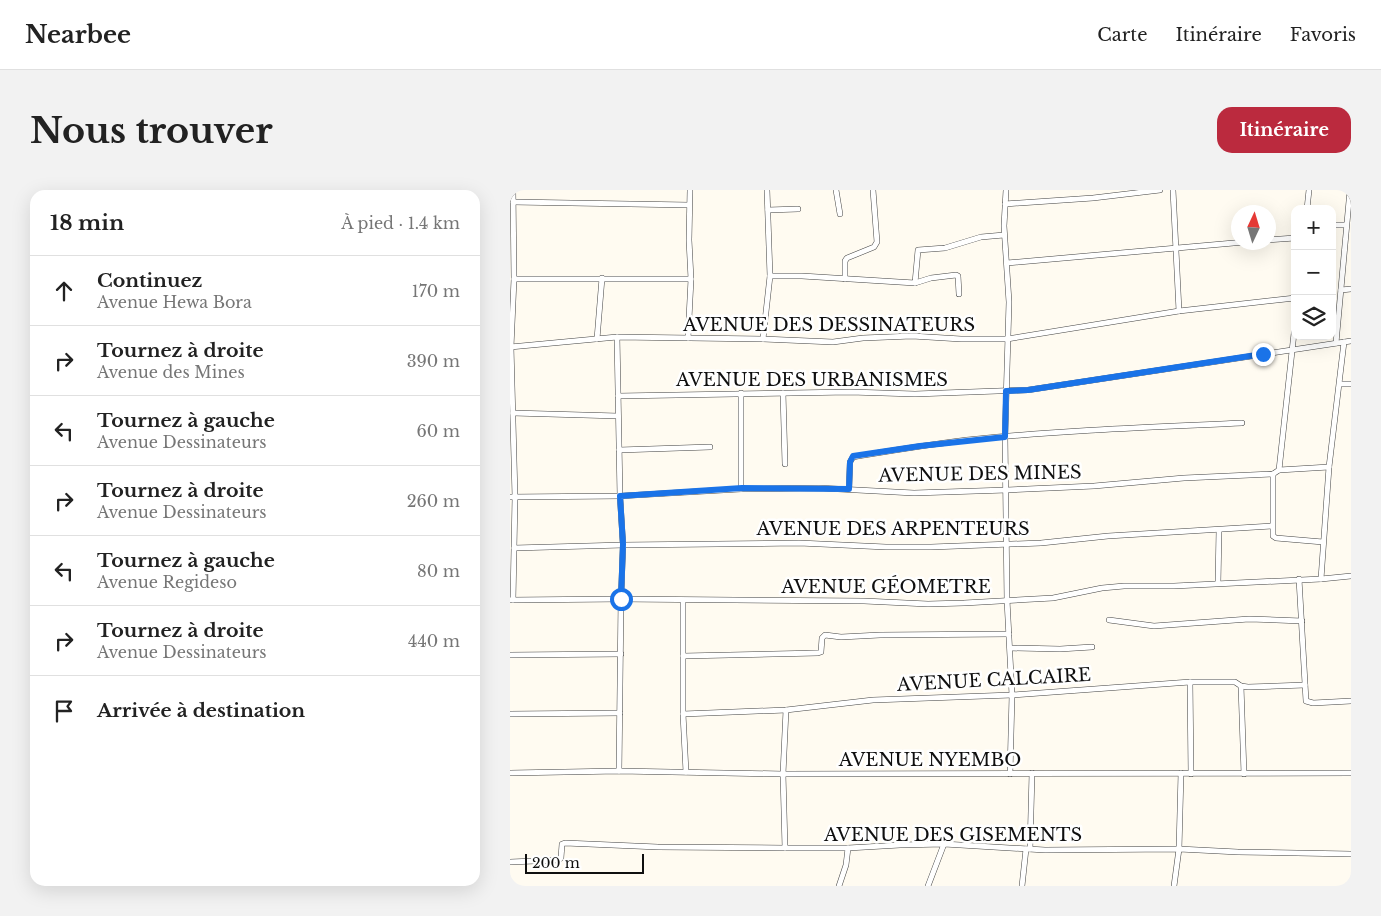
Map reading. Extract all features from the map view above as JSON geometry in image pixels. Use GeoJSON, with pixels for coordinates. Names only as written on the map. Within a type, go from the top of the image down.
{"type":"FeatureCollection","features":[{"type":"Feature","properties":{"kind":"street"},"geometry":{"type":"LineString","coordinates":[[512,190],[514,279],[510,347],[513,413],[512,497],[514,548],[512,600]]}},
{"type":"Feature","properties":{"kind":"street"},"geometry":{"type":"LineString","coordinates":[[688,338],[691,279],[690,190]]}},
{"type":"Feature","properties":{"kind":"street"},"geometry":{"type":"LineString","coordinates":[[763,339],[770,276],[767,190]]}},
{"type":"Feature","properties":{"kind":"street"},"geometry":{"type":"LineString","coordinates":[[836,190],[840,214]]}},
{"type":"Feature","properties":{"kind":"street"},"geometry":{"type":"LineString","coordinates":[[844,279],[847,258],[874,248],[878,242],[873,190]]}},
{"type":"Feature","properties":{"kind":"street"},"geometry":{"type":"LineString","coordinates":[[1006,190],[1004,235],[1009,302],[1005,437],[1008,544],[1007,600],[1012,695],[1010,774]]}},
{"type":"Feature","properties":{"kind":"street"},"geometry":{"type":"LineString","coordinates":[[1005,204],[1093,198],[1160,190]]}},
{"type":"Feature","properties":{"kind":"street"},"geometry":{"type":"LineString","coordinates":[[1174,190],[1179,311]]}},
{"type":"Feature","properties":{"kind":"street"},"geometry":{"type":"LineString","coordinates":[[1307,205],[1309,190]]}},
{"type":"Feature","properties":{"kind":"street"},"geometry":{"type":"LineString","coordinates":[[1336,343],[1350,190]]}},
{"type":"Feature","properties":{"kind":"street"},"geometry":{"type":"LineString","coordinates":[[513,202],[689,205]]}},
{"type":"Feature","properties":{"kind":"street"},"geometry":{"type":"LineString","coordinates":[[768,210],[798,209]]}},
{"type":"Feature","properties":{"kind":"street"},"geometry":{"type":"LineString","coordinates":[[1336,224],[1346,225]]}},
{"type":"Feature","properties":{"kind":"street"},"geometry":{"type":"LineString","coordinates":[[915,282],[916,253],[919,249],[945,248],[982,237],[1004,235]]}},
{"type":"Feature","properties":{"kind":"street"},"geometry":{"type":"LineString","coordinates":[[1276,239],[1291,238]]}},
{"type":"Feature","properties":{"kind":"street"},"geometry":{"type":"LineString","coordinates":[[1007,262],[1231,243]]}},
{"type":"Feature","properties":{"kind":"street"},"geometry":{"type":"LineString","coordinates":[[770,276],[915,282],[956,275],[958,276],[959,294]]}},
{"type":"Feature","properties":{"kind":"street"},"geometry":{"type":"LineString","coordinates":[[597,339],[602,278]]}},
{"type":"Feature","properties":{"kind":"street"},"geometry":{"type":"LineString","coordinates":[[514,279],[691,279]]}},
{"type":"Feature","properties":{"kind":"street"},"geometry":{"type":"LineString","coordinates":[[1340,290],[1351,289]]}},
{"type":"Feature","properties":{"kind":"street","name":"AVENUE DES DESSINATEURS"},"geometry":{"type":"LineString","coordinates":[[510,347],[617,337],[833,342],[863,338],[912,336],[1007,339],[1179,311],[1291,298]]}},
{"type":"Feature","properties":{"kind":"street"},"geometry":{"type":"LineString","coordinates":[[617,337],[620,496],[623,544],[620,771]]}},
{"type":"Feature","properties":{"kind":"street"},"geometry":{"type":"LineString","coordinates":[[1279,470],[1293,340]]}},
{"type":"Feature","properties":{"kind":"street","name":"AVENUE DES URBANISMES"},"geometry":{"type":"LineString","coordinates":[[618,396],[850,392],[915,394],[1028,390],[1351,341]]}},
{"type":"Feature","properties":{"kind":"street"},"geometry":{"type":"LineString","coordinates":[[1321,579],[1328,467],[1344,342]]}},
{"type":"Feature","properties":{"kind":"street"},"geometry":{"type":"LineString","coordinates":[[1340,384],[1351,384]]}},
{"type":"Feature","properties":{"kind":"street"},"geometry":{"type":"LineString","coordinates":[[783,393],[784,464]]}},
{"type":"Feature","properties":{"kind":"street"},"geometry":{"type":"LineString","coordinates":[[742,394],[742,488]]}},
{"type":"Feature","properties":{"kind":"street"},"geometry":{"type":"LineString","coordinates":[[513,413],[618,416]]}},
{"type":"Feature","properties":{"kind":"street"},"geometry":{"type":"LineString","coordinates":[[849,489],[850,462],[853,456],[920,446],[1108,428],[1242,423]]}},
{"type":"Feature","properties":{"kind":"street"},"geometry":{"type":"LineString","coordinates":[[619,450],[710,447]]}},
{"type":"Feature","properties":{"kind":"street"},"geometry":{"type":"LineString","coordinates":[[1323,542],[1276,538],[1273,535],[1273,474],[1279,470],[1328,467]]}},
{"type":"Feature","properties":{"kind":"street","name":"AVENUE DES MINES"},"geometry":{"type":"LineString","coordinates":[[512,497],[620,496],[742,488],[914,492],[1007,490],[1273,474]]}},
{"type":"Feature","properties":{"kind":"street","name":"AVENUE DES ARPENTEURS"},"geometry":{"type":"LineString","coordinates":[[514,548],[623,544],[799,543],[914,547],[1008,544],[1272,526]]}},
{"type":"Feature","properties":{"kind":"street"},"geometry":{"type":"LineString","coordinates":[[1218,583],[1219,530]]}},
{"type":"Feature","properties":{"kind":"street","name":"AVENUE GÉOMETRE"},"geometry":{"type":"LineString","coordinates":[[512,600],[864,601],[928,604],[1061,597],[1113,587],[1174,586],[1351,576]]}},
{"type":"Feature","properties":{"kind":"street"},"geometry":{"type":"LineString","coordinates":[[1299,579],[1307,702],[1351,701]]}},
{"type":"Feature","properties":{"kind":"street"},"geometry":{"type":"LineString","coordinates":[[683,600],[683,714],[686,772]]}},
{"type":"Feature","properties":{"kind":"street"},"geometry":{"type":"LineString","coordinates":[[1109,620],[1154,626],[1249,619],[1302,621]]}},
{"type":"Feature","properties":{"kind":"street"},"geometry":{"type":"LineString","coordinates":[[683,656],[818,654],[821,652],[822,638],[825,635],[841,637],[1009,634]]}},
{"type":"Feature","properties":{"kind":"street"},"geometry":{"type":"LineString","coordinates":[[1010,648],[1060,649],[1092,646]]}},
{"type":"Feature","properties":{"kind":"street"},"geometry":{"type":"LineString","coordinates":[[510,655],[621,654]]}},
{"type":"Feature","properties":{"kind":"street"},"geometry":{"type":"LineString","coordinates":[[1190,682],[1191,774]]}},
{"type":"Feature","properties":{"kind":"street","name":"AVENUE CALCAIRE"},"geometry":{"type":"LineString","coordinates":[[683,714],[786,710],[873,700],[1012,695],[1190,682],[1231,682],[1248,687],[1305,685]]}},
{"type":"Feature","properties":{"kind":"street"},"geometry":{"type":"LineString","coordinates":[[1241,686],[1244,774]]}},
{"type":"Feature","properties":{"kind":"street"},"geometry":{"type":"LineString","coordinates":[[785,848],[783,774],[786,710]]}},
{"type":"Feature","properties":{"kind":"street"},"geometry":{"type":"LineString","coordinates":[[510,714],[620,713]]}},
{"type":"Feature","properties":{"kind":"street","name":"AVENUE NYEMBO"},"geometry":{"type":"LineString","coordinates":[[510,773],[620,771],[783,774],[1351,773]]}},
{"type":"Feature","properties":{"kind":"street"},"geometry":{"type":"LineString","coordinates":[[1022,886],[1028,849],[1032,773]]}},
{"type":"Feature","properties":{"kind":"street"},"geometry":{"type":"LineString","coordinates":[[1174,886],[1179,849],[1180,773]]}},
{"type":"Feature","properties":{"kind":"street","name":"AVENUE DES GISEMENTS"},"geometry":{"type":"LineString","coordinates":[[510,862],[559,860],[561,858],[562,845],[565,843],[658,847],[785,848],[848,848],[944,844],[1028,849],[1179,849],[1351,854]]}},
{"type":"Feature","properties":{"kind":"street"},"geometry":{"type":"LineString","coordinates":[[928,886],[944,844]]}},
{"type":"Feature","properties":{"kind":"street"},"geometry":{"type":"LineString","coordinates":[[839,886],[846,865],[848,848]]}},
{"type":"Feature","properties":{"kind":"route"},"geometry":{"type":"LineString","coordinates":[[621,599],[623,544],[620,496],[742,488],[849,489],[850,462],[853,456],[920,446],[1005,437],[1006,391],[1028,390],[1263,354]]}}]}
